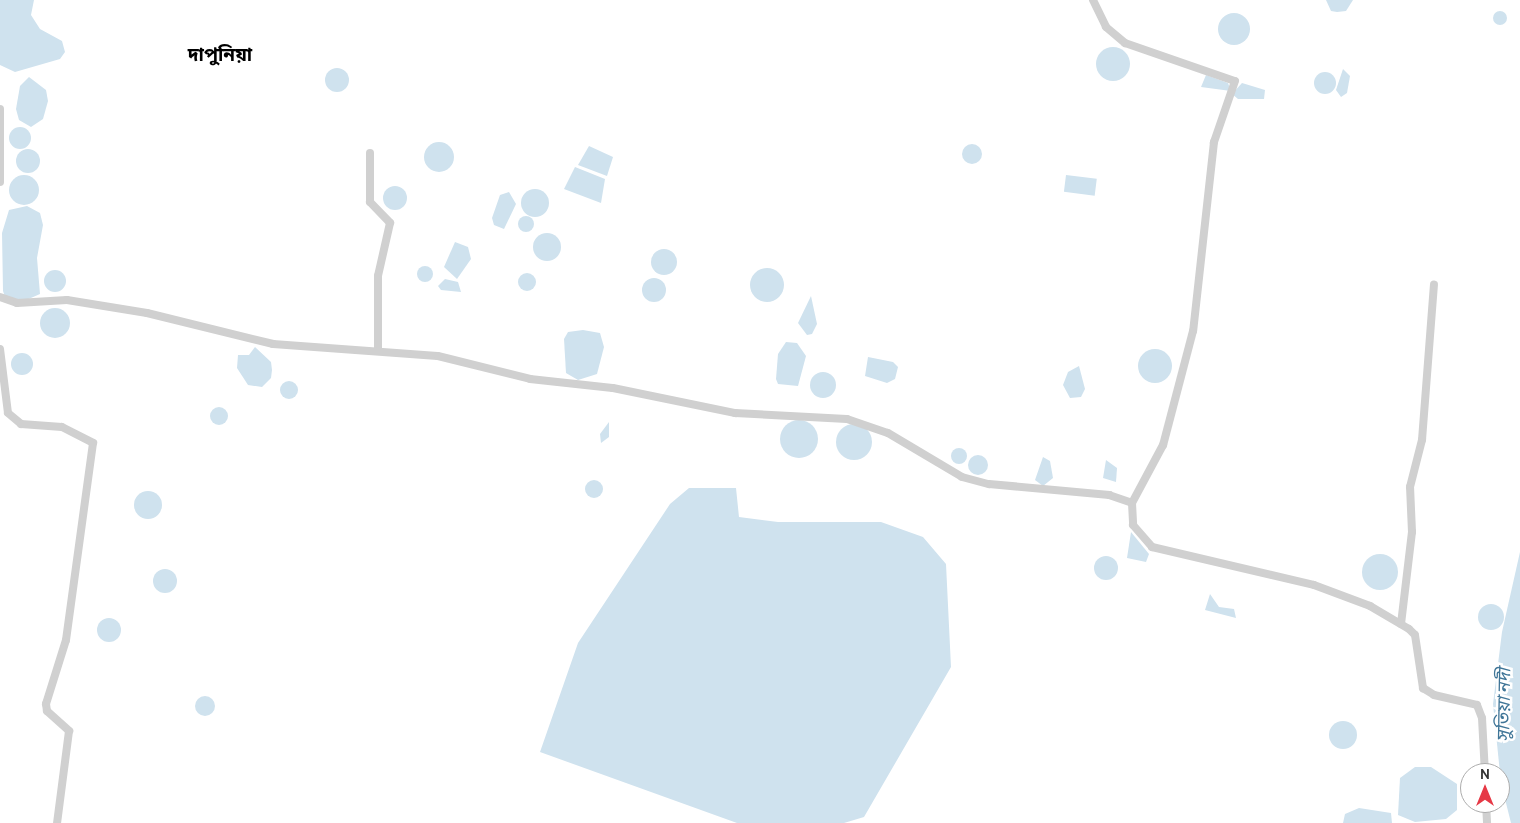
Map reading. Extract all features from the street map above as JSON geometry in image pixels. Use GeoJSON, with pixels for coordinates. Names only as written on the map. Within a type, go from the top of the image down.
{"type":"FeatureCollection","features":[{"type":"Feature","properties":{"kind":"street"},"geometry":{"type":"LineString","coordinates":[[1093,0],[1106,27],[1125,43],[1236,81],[1214,142],[1193,331],[1163,446],[1132,503],[1133,525],[1152,547],[1314,585],[1370,606],[1401,624],[1415,635],[1423,688],[1434,695],[1477,705],[1482,718],[1484,763]]}},
{"type":"Feature","properties":{"kind":"street"},"geometry":{"type":"LineString","coordinates":[[0,109],[0,182]]}},
{"type":"Feature","properties":{"kind":"street"},"geometry":{"type":"LineString","coordinates":[[370,153],[370,202],[390,223],[378,276],[378,349]]}},
{"type":"Feature","properties":{"kind":"street"},"geometry":{"type":"LineString","coordinates":[[1401,624],[1412,532],[1410,487],[1422,440],[1434,284]]}},
{"type":"Feature","properties":{"kind":"street"},"geometry":{"type":"LineString","coordinates":[[0,298],[17,303],[67,300],[147,313],[273,344],[378,349],[438,356],[530,379],[613,388],[735,413],[847,419],[888,434],[962,477],[989,484],[1109,495],[1132,503]]}},
{"type":"Feature","properties":{"kind":"street"},"geometry":{"type":"LineString","coordinates":[[0,349],[8,413],[21,424],[62,426],[93,444],[66,640],[46,704],[47,711],[69,731],[57,823]]}},
{"type":"Feature","properties":{"kind":"water"},"geometry":{"type":"Polygon","coordinates":[[[0,0],[34,0],[31,15],[40,29],[62,41],[65,52],[60,59],[15,72],[0,65],[0,0]]]}},
{"type":"Feature","properties":{"kind":"water"},"geometry":{"type":"Polygon","coordinates":[[[1326,0],[1353,0],[1346,11],[1337,12],[1331,11],[1326,0]]]}},
{"type":"Feature","properties":{"kind":"water"},"geometry":{"type":"Polygon","coordinates":[[[1497,11],[1503,11],[1507,18],[1503,25],[1497,25],[1493,21],[1493,15],[1497,11]]]}},
{"type":"Feature","properties":{"kind":"water"},"geometry":{"type":"Polygon","coordinates":[[[1234,13],[1240,14],[1245,18],[1249,23],[1249,35],[1245,40],[1240,44],[1234,45],[1228,44],[1223,40],[1219,35],[1218,29],[1219,23],[1223,18],[1228,14],[1234,13]]]}},
{"type":"Feature","properties":{"kind":"water"},"geometry":{"type":"Polygon","coordinates":[[[1113,47],[1125,52],[1130,64],[1125,76],[1113,81],[1101,76],[1096,64],[1101,52],[1113,47]]]}},
{"type":"Feature","properties":{"kind":"water"},"geometry":{"type":"Polygon","coordinates":[[[337,68],[345,72],[349,80],[345,88],[337,92],[329,88],[325,80],[329,72],[337,68]]]}},
{"type":"Feature","properties":{"kind":"water"},"geometry":{"type":"Polygon","coordinates":[[[1343,69],[1350,76],[1347,93],[1341,97],[1336,90],[1343,69]]]}},
{"type":"Feature","properties":{"kind":"water"},"geometry":{"type":"Polygon","coordinates":[[[1325,72],[1335,79],[1336,83],[1329,93],[1325,94],[1315,87],[1314,83],[1321,73],[1325,72]]]}},
{"type":"Feature","properties":{"kind":"water"},"geometry":{"type":"Polygon","coordinates":[[[1206,75],[1228,83],[1231,91],[1201,87],[1206,75]]]}},
{"type":"Feature","properties":{"kind":"water"},"geometry":{"type":"Polygon","coordinates":[[[29,77],[46,90],[48,101],[43,119],[31,127],[19,120],[16,109],[20,86],[29,77]]]}},
{"type":"Feature","properties":{"kind":"water"},"geometry":{"type":"Polygon","coordinates":[[[1242,83],[1265,90],[1264,99],[1238,99],[1232,94],[1242,83]]]}},
{"type":"Feature","properties":{"kind":"water"},"geometry":{"type":"Polygon","coordinates":[[[20,127],[28,130],[31,138],[28,146],[20,149],[12,146],[9,138],[12,130],[20,127]]]}},
{"type":"Feature","properties":{"kind":"water"},"geometry":{"type":"Polygon","coordinates":[[[439,142],[450,146],[454,157],[450,168],[439,172],[428,168],[424,157],[428,146],[439,142]]]}},
{"type":"Feature","properties":{"kind":"water"},"geometry":{"type":"Polygon","coordinates":[[[972,144],[979,147],[982,154],[979,161],[972,164],[965,161],[962,154],[965,147],[972,144]]]}},
{"type":"Feature","properties":{"kind":"water"},"geometry":{"type":"Polygon","coordinates":[[[589,146],[613,157],[607,176],[578,165],[589,146]]]}},
{"type":"Feature","properties":{"kind":"water"},"geometry":{"type":"Polygon","coordinates":[[[28,149],[37,152],[40,161],[37,170],[28,173],[19,170],[16,161],[19,152],[28,149]]]}},
{"type":"Feature","properties":{"kind":"water"},"geometry":{"type":"Polygon","coordinates":[[[575,167],[605,179],[601,203],[564,189],[575,167]]]}},
{"type":"Feature","properties":{"kind":"water"},"geometry":{"type":"Polygon","coordinates":[[[24,175],[35,179],[39,190],[35,201],[24,205],[13,201],[9,190],[13,179],[24,175]]]}},
{"type":"Feature","properties":{"kind":"water"},"geometry":{"type":"Polygon","coordinates":[[[1066,175],[1097,179],[1095,196],[1064,192],[1066,175]]]}},
{"type":"Feature","properties":{"kind":"water"},"geometry":{"type":"Polygon","coordinates":[[[395,186],[403,190],[407,198],[403,206],[395,210],[387,206],[383,198],[387,190],[395,186]]]}},
{"type":"Feature","properties":{"kind":"water"},"geometry":{"type":"Polygon","coordinates":[[[535,189],[545,193],[549,203],[545,213],[535,217],[525,213],[521,203],[525,193],[535,189]]]}},
{"type":"Feature","properties":{"kind":"water"},"geometry":{"type":"Polygon","coordinates":[[[509,192],[516,204],[504,229],[494,225],[492,218],[500,195],[509,192]]]}},
{"type":"Feature","properties":{"kind":"water"},"geometry":{"type":"Polygon","coordinates":[[[27,206],[40,213],[43,225],[37,258],[40,294],[24,301],[5,297],[3,291],[2,233],[9,210],[27,206]]]}},
{"type":"Feature","properties":{"kind":"water"},"geometry":{"type":"Polygon","coordinates":[[[526,216],[534,224],[526,232],[518,224],[526,216]]]}},
{"type":"Feature","properties":{"kind":"water"},"geometry":{"type":"Polygon","coordinates":[[[547,233],[557,237],[561,247],[557,257],[547,261],[537,257],[533,247],[537,237],[547,233]]]}},
{"type":"Feature","properties":{"kind":"water"},"geometry":{"type":"Polygon","coordinates":[[[455,242],[468,247],[471,259],[457,279],[444,267],[455,242]]]}},
{"type":"Feature","properties":{"kind":"water"},"geometry":{"type":"Polygon","coordinates":[[[664,249],[673,253],[677,262],[673,271],[664,275],[655,271],[651,262],[655,253],[664,249]]]}},
{"type":"Feature","properties":{"kind":"water"},"geometry":{"type":"Polygon","coordinates":[[[425,266],[431,268],[433,274],[431,280],[425,282],[419,280],[417,274],[419,268],[425,266]]]}},
{"type":"Feature","properties":{"kind":"water"},"geometry":{"type":"Polygon","coordinates":[[[767,268],[774,269],[779,273],[783,278],[783,292],[779,297],[774,301],[767,302],[760,301],[755,297],[751,292],[750,285],[751,278],[755,273],[760,269],[767,268]]]}},
{"type":"Feature","properties":{"kind":"water"},"geometry":{"type":"Polygon","coordinates":[[[51,270],[59,270],[66,277],[66,285],[59,292],[51,292],[44,285],[44,277],[51,270]]]}},
{"type":"Feature","properties":{"kind":"water"},"geometry":{"type":"Polygon","coordinates":[[[523,273],[531,273],[536,278],[534,289],[523,291],[518,286],[518,278],[523,273]]]}},
{"type":"Feature","properties":{"kind":"water"},"geometry":{"type":"Polygon","coordinates":[[[654,278],[662,282],[666,290],[662,298],[654,302],[646,298],[642,290],[646,282],[654,278]]]}},
{"type":"Feature","properties":{"kind":"water"},"geometry":{"type":"Polygon","coordinates":[[[445,279],[458,282],[461,292],[441,290],[438,286],[445,279]]]}},
{"type":"Feature","properties":{"kind":"water"},"geometry":{"type":"Polygon","coordinates":[[[811,296],[817,324],[812,334],[807,335],[798,323],[811,296]]]}},
{"type":"Feature","properties":{"kind":"water"},"geometry":{"type":"Polygon","coordinates":[[[55,308],[66,312],[70,323],[66,334],[55,338],[44,334],[40,323],[44,312],[55,308]]]}},
{"type":"Feature","properties":{"kind":"water"},"geometry":{"type":"Polygon","coordinates":[[[583,330],[600,333],[604,347],[597,374],[578,380],[566,373],[564,339],[568,332],[583,330]]]}},
{"type":"Feature","properties":{"kind":"water"},"geometry":{"type":"Polygon","coordinates":[[[786,342],[797,343],[806,356],[798,386],[778,384],[776,379],[778,354],[786,342]]]}},
{"type":"Feature","properties":{"kind":"water"},"geometry":{"type":"Polygon","coordinates":[[[255,347],[271,362],[271,378],[262,387],[248,385],[237,368],[238,355],[249,355],[255,347]]]}},
{"type":"Feature","properties":{"kind":"water"},"geometry":{"type":"Polygon","coordinates":[[[1155,349],[1162,350],[1167,354],[1171,359],[1171,373],[1167,378],[1162,382],[1155,383],[1148,382],[1143,378],[1139,373],[1138,366],[1139,359],[1143,354],[1148,350],[1155,349]]]}},
{"type":"Feature","properties":{"kind":"water"},"geometry":{"type":"Polygon","coordinates":[[[22,353],[30,356],[33,364],[30,372],[22,375],[14,372],[11,364],[14,356],[22,353]]]}},
{"type":"Feature","properties":{"kind":"water"},"geometry":{"type":"Polygon","coordinates":[[[868,357],[893,362],[898,367],[895,379],[887,383],[865,376],[868,357]]]}},
{"type":"Feature","properties":{"kind":"water"},"geometry":{"type":"Polygon","coordinates":[[[1079,366],[1085,389],[1081,397],[1070,398],[1063,385],[1068,372],[1079,366]]]}},
{"type":"Feature","properties":{"kind":"water"},"geometry":{"type":"Polygon","coordinates":[[[823,372],[832,376],[836,385],[832,394],[823,398],[814,394],[810,385],[814,376],[823,372]]]}},
{"type":"Feature","properties":{"kind":"water"},"geometry":{"type":"Polygon","coordinates":[[[289,381],[295,384],[298,390],[295,396],[289,399],[283,396],[280,390],[283,384],[289,381]]]}},
{"type":"Feature","properties":{"kind":"water"},"geometry":{"type":"Polygon","coordinates":[[[215,407],[223,407],[228,412],[226,423],[215,425],[210,420],[210,412],[215,407]]]}},
{"type":"Feature","properties":{"kind":"water"},"geometry":{"type":"Polygon","coordinates":[[[799,420],[813,425],[818,439],[813,453],[799,458],[785,453],[780,439],[785,425],[799,420]]]}},
{"type":"Feature","properties":{"kind":"water"},"geometry":{"type":"Polygon","coordinates":[[[609,422],[609,437],[601,443],[600,434],[609,422]]]}},
{"type":"Feature","properties":{"kind":"water"},"geometry":{"type":"Polygon","coordinates":[[[854,424],[861,425],[867,429],[871,435],[871,449],[867,455],[861,459],[854,460],[847,459],[841,455],[837,449],[836,442],[837,435],[841,429],[847,425],[854,424]]]}},
{"type":"Feature","properties":{"kind":"water"},"geometry":{"type":"Polygon","coordinates":[[[956,448],[962,448],[967,453],[965,462],[956,464],[951,459],[951,453],[956,448]]]}},
{"type":"Feature","properties":{"kind":"water"},"geometry":{"type":"Polygon","coordinates":[[[978,455],[985,458],[988,465],[985,472],[978,475],[971,472],[968,465],[971,458],[978,455]]]}},
{"type":"Feature","properties":{"kind":"water"},"geometry":{"type":"Polygon","coordinates":[[[1043,457],[1050,461],[1053,478],[1043,486],[1035,480],[1043,457]]]}},
{"type":"Feature","properties":{"kind":"water"},"geometry":{"type":"Polygon","coordinates":[[[1106,460],[1117,468],[1116,482],[1103,478],[1106,460]]]}},
{"type":"Feature","properties":{"kind":"water"},"geometry":{"type":"Polygon","coordinates":[[[594,480],[600,483],[603,489],[600,495],[594,498],[588,495],[585,489],[588,483],[594,480]]]}},
{"type":"Feature","properties":{"kind":"water"},"geometry":{"type":"Polygon","coordinates":[[[689,488],[736,488],[739,517],[778,522],[881,522],[923,537],[946,564],[951,667],[864,817],[844,823],[737,823],[540,752],[578,643],[670,504],[689,488]]]}},
{"type":"Feature","properties":{"kind":"water"},"geometry":{"type":"Polygon","coordinates":[[[148,491],[158,495],[162,505],[158,515],[148,519],[138,515],[134,505],[138,495],[148,491]]]}},
{"type":"Feature","properties":{"kind":"water"},"geometry":{"type":"Polygon","coordinates":[[[1131,532],[1149,554],[1146,562],[1127,558],[1131,532]]]}},
{"type":"Feature","properties":{"kind":"water","name":"সুতিয়া নদী"},"geometry":{"type":"Polygon","coordinates":[[[1520,552],[1520,823],[1511,823],[1508,813],[1510,763],[1499,763],[1493,704],[1502,632],[1520,552]]]}},
{"type":"Feature","properties":{"kind":"water"},"geometry":{"type":"Polygon","coordinates":[[[1380,554],[1387,555],[1393,559],[1397,565],[1397,579],[1393,585],[1387,589],[1380,590],[1373,589],[1367,585],[1363,579],[1362,572],[1363,565],[1367,559],[1373,555],[1380,554]]]}},
{"type":"Feature","properties":{"kind":"water"},"geometry":{"type":"Polygon","coordinates":[[[1106,556],[1114,560],[1118,568],[1114,576],[1106,580],[1098,576],[1094,568],[1098,560],[1106,556]]]}},
{"type":"Feature","properties":{"kind":"water"},"geometry":{"type":"Polygon","coordinates":[[[165,569],[173,573],[177,581],[173,589],[165,593],[157,589],[153,581],[157,573],[165,569]]]}},
{"type":"Feature","properties":{"kind":"water"},"geometry":{"type":"Polygon","coordinates":[[[1210,594],[1219,607],[1234,609],[1236,618],[1205,610],[1210,594]]]}},
{"type":"Feature","properties":{"kind":"water"},"geometry":{"type":"Polygon","coordinates":[[[1491,604],[1500,608],[1504,617],[1500,626],[1491,630],[1482,626],[1478,617],[1482,608],[1491,604]]]}},
{"type":"Feature","properties":{"kind":"water"},"geometry":{"type":"Polygon","coordinates":[[[109,618],[118,621],[121,630],[118,639],[109,642],[100,639],[97,630],[100,621],[109,618]]]}},
{"type":"Feature","properties":{"kind":"water"},"geometry":{"type":"Polygon","coordinates":[[[205,696],[212,699],[215,706],[212,713],[205,716],[198,713],[195,706],[198,699],[205,696]]]}},
{"type":"Feature","properties":{"kind":"water"},"geometry":{"type":"Polygon","coordinates":[[[1343,721],[1353,725],[1357,735],[1353,745],[1343,749],[1333,745],[1329,735],[1333,725],[1343,721]]]}},
{"type":"Feature","properties":{"kind":"water"},"geometry":{"type":"Polygon","coordinates":[[[1415,767],[1431,767],[1457,784],[1457,810],[1446,819],[1415,822],[1398,815],[1400,778],[1415,767]]]}},
{"type":"Feature","properties":{"kind":"water"},"geometry":{"type":"Polygon","coordinates":[[[1359,808],[1391,813],[1392,823],[1343,823],[1345,814],[1359,808]]]}},
{"type":"Feature","properties":{"kind":"district","name":"দাপুনিয়া"},"geometry":{"type":"Point","coordinates":[220,55]}}]}
